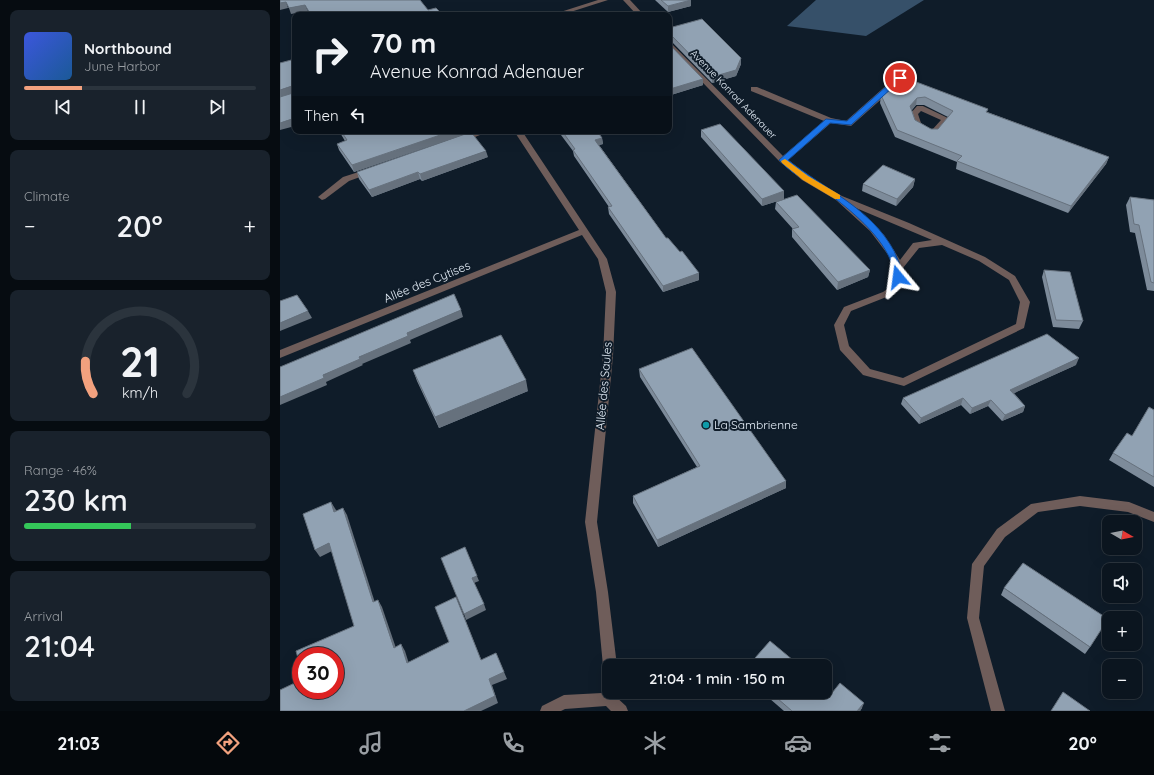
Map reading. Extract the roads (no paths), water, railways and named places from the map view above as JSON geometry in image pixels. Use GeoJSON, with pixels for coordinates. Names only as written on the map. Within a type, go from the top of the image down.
{"type":"FeatureCollection","features":[{"type":"Feature","properties":{"kind":"street"},"geometry":{"type":"LineString","coordinates":[[564,12],[605,0]]}},
{"type":"Feature","properties":{"kind":"street"},"geometry":{"type":"LineString","coordinates":[[626,0],[638,12]]}},
{"type":"Feature","properties":{"kind":"street","name":"Avenue Konrad Adenauer"},"geometry":{"type":"LineString","coordinates":[[672,47],[783,160],[805,178],[839,198],[906,225],[941,242],[982,259],[1012,278],[1025,302],[1020,326],[904,382],[867,372],[844,348],[839,325],[847,309],[886,294],[898,286],[898,268],[875,229],[839,198]]}},
{"type":"Feature","properties":{"kind":"street","name":"Avenue Konrad Adenauer"},"geometry":{"type":"LineString","coordinates":[[754,89],[829,120],[848,124],[900,78]]}},
{"type":"Feature","properties":{"kind":"street"},"geometry":{"type":"LineString","coordinates":[[783,160],[829,120]]}},
{"type":"Feature","properties":{"kind":"street"},"geometry":{"type":"LineString","coordinates":[[457,141],[477,134]]}},
{"type":"Feature","properties":{"kind":"street","name":"Allée des Saules"},"geometry":{"type":"LineString","coordinates":[[520,134],[602,259],[611,292],[608,356],[591,522],[602,592],[609,659]]}},
{"type":"Feature","properties":{"kind":"street"},"geometry":{"type":"LineString","coordinates":[[322,197],[346,179],[376,169]]}},
{"type":"Feature","properties":{"kind":"street","name":"Allée des Cytises"},"geometry":{"type":"LineString","coordinates":[[280,354],[584,232]]}},
{"type":"Feature","properties":{"kind":"street","name":"Avenue Konrad Adenauer"},"geometry":{"type":"LineString","coordinates":[[898,268],[916,245],[941,242]]}},
{"type":"Feature","properties":{"kind":"street"},"geometry":{"type":"LineString","coordinates":[[998,711],[973,618],[978,564],[1001,533],[1035,507],[1080,501],[1129,508],[1154,518]]}},
{"type":"Feature","properties":{"kind":"street"},"geometry":{"type":"LineString","coordinates":[[547,711],[564,702],[608,699],[621,711]]}},
{"type":"Feature","properties":{"kind":"place","name":"La Sambrienne"},"geometry":{"type":"Point","coordinates":[706,425]}}]}
